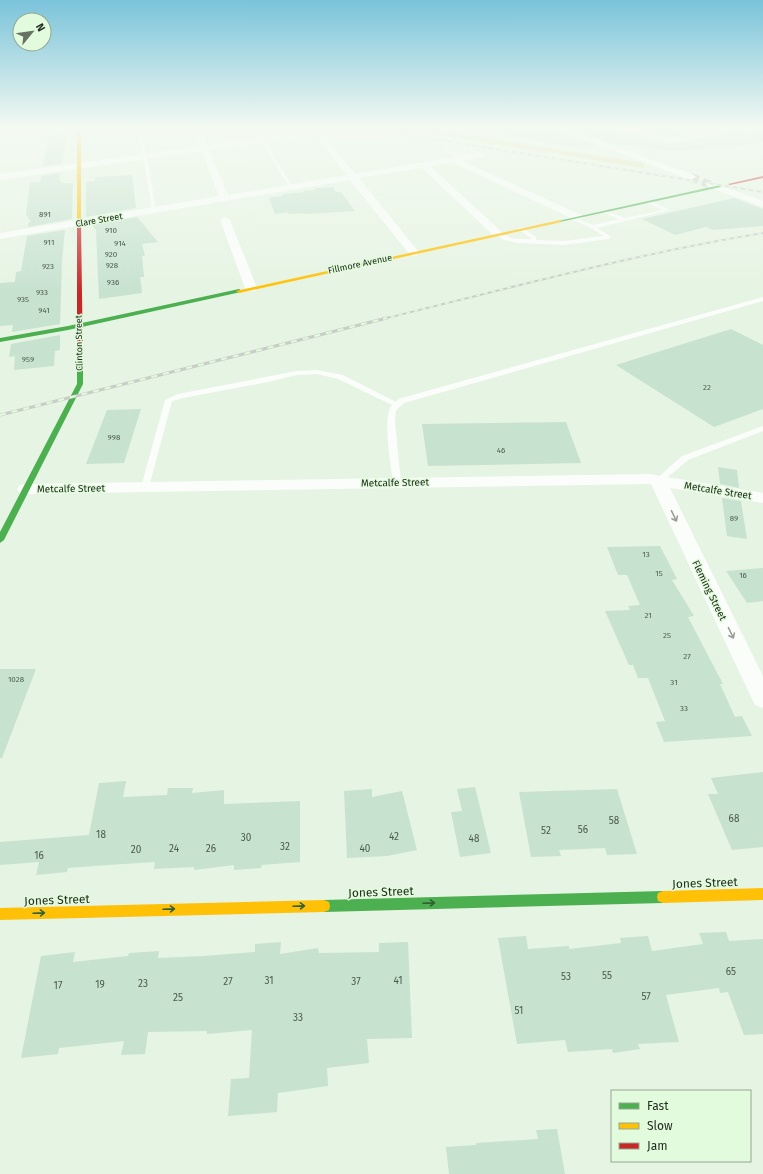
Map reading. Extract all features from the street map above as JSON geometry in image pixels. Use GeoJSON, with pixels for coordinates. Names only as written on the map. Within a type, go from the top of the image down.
{"type":"FeatureCollection","features":[{"type":"Feature","properties":{"kind":"street","name":"Clinton Street"},"geometry":{"type":"LineString","coordinates":[[0,540],[80,384],[78,325],[79,182]]}},
{"type":"Feature","properties":{"kind":"street"},"geometry":{"type":"LineString","coordinates":[[219,182],[225,198]]}},
{"type":"Feature","properties":{"kind":"street","name":"Clare Street"},"geometry":{"type":"LineString","coordinates":[[0,236],[323,182]]}},
{"type":"Feature","properties":{"kind":"street"},"geometry":{"type":"LineString","coordinates":[[357,182],[414,252]]}},
{"type":"Feature","properties":{"kind":"street"},"geometry":{"type":"LineString","coordinates":[[442,182],[498,234]]}},
{"type":"Feature","properties":{"kind":"street"},"geometry":{"type":"LineString","coordinates":[[503,182],[574,218]]}},
{"type":"Feature","properties":{"kind":"street"},"geometry":{"type":"LineString","coordinates":[[730,184],[740,182]]}},
{"type":"Feature","properties":{"kind":"street"},"geometry":{"type":"LineString","coordinates":[[716,186],[763,204]]}},
{"type":"Feature","properties":{"kind":"street","name":"Fillmore Avenue"},"geometry":{"type":"LineString","coordinates":[[0,340],[251,288],[716,186]]}},
{"type":"Feature","properties":{"kind":"street"},"geometry":{"type":"LineString","coordinates":[[225,220],[251,288]]}},
{"type":"Feature","properties":{"kind":"street","name":"Metcalfe Street"},"geometry":{"type":"LineString","coordinates":[[26,489],[641,479],[763,498]]}},
{"type":"Feature","properties":{"kind":"street","name":"Fleming Street"},"geometry":{"type":"LineString","coordinates":[[658,481],[763,699]]}},
{"type":"Feature","properties":{"kind":"street","name":"Jones Street"},"geometry":{"type":"LineString","coordinates":[[0,914],[763,894]]}},
{"type":"Feature","properties":{"kind":"lane"},"geometry":{"type":"LineString","coordinates":[[149,182],[154,210]]}},
{"type":"Feature","properties":{"kind":"lane"},"geometry":{"type":"LineString","coordinates":[[288,182],[291,187]]}},
{"type":"Feature","properties":{"kind":"lane"},"geometry":{"type":"LineString","coordinates":[[593,227],[668,210],[648,202]]}},
{"type":"Feature","properties":{"kind":"lane"},"geometry":{"type":"LineString","coordinates":[[604,211],[625,220]]}},
{"type":"Feature","properties":{"kind":"lane"},"geometry":{"type":"LineString","coordinates":[[498,234],[509,240],[519,242],[530,241],[564,243],[608,237],[593,227],[574,218]]}},
{"type":"Feature","properties":{"kind":"lane"},"geometry":{"type":"LineString","coordinates":[[521,229],[534,238],[530,241]]}},
{"type":"Feature","properties":{"kind":"lane"},"geometry":{"type":"LineString","coordinates":[[397,482],[391,422],[392,410],[401,401],[763,299]]}},
{"type":"Feature","properties":{"kind":"lane"},"geometry":{"type":"LineString","coordinates":[[145,487],[169,400],[181,396],[268,380],[297,373],[317,372],[340,377],[397,405]]}},
{"type":"Feature","properties":{"kind":"lane"},"geometry":{"type":"LineString","coordinates":[[658,481],[685,458],[763,428]]}},
{"type":"Feature","properties":{"kind":"building"},"geometry":{"type":"Polygon","coordinates":[[[30,182],[73,183],[72,219],[28,227],[29,222],[31,222],[26,214],[30,182]]]}},
{"type":"Feature","properties":{"kind":"building"},"geometry":{"type":"Polygon","coordinates":[[[86,182],[133,182],[136,208],[86,217],[86,182]]]}},
{"type":"Feature","properties":{"kind":"building"},"geometry":{"type":"Polygon","coordinates":[[[333,187],[336,192],[341,192],[355,211],[304,214],[289,214],[288,212],[275,214],[269,198],[283,196],[282,194],[316,190],[315,188],[333,187]]]}},
{"type":"Feature","properties":{"kind":"building"},"geometry":{"type":"Polygon","coordinates":[[[734,198],[763,209],[763,226],[713,230],[706,227],[675,235],[642,219],[734,198]]]}},
{"type":"Feature","properties":{"kind":"building"},"geometry":{"type":"Polygon","coordinates":[[[137,217],[158,242],[142,244],[145,256],[142,256],[144,277],[140,277],[142,293],[99,299],[96,230],[92,225],[137,217]]]}},
{"type":"Feature","properties":{"kind":"building"},"geometry":{"type":"Polygon","coordinates":[[[65,230],[62,260],[60,324],[12,332],[13,325],[0,326],[0,283],[15,282],[16,272],[21,271],[27,236],[65,230]]]}},
{"type":"Feature","properties":{"kind":"building"},"geometry":{"type":"Polygon","coordinates":[[[731,329],[763,345],[763,409],[714,427],[616,365],[731,329]]]}},
{"type":"Feature","properties":{"kind":"building"},"geometry":{"type":"Polygon","coordinates":[[[60,335],[60,350],[55,351],[54,366],[14,370],[15,356],[9,357],[11,344],[60,335]]]}},
{"type":"Feature","properties":{"kind":"building"},"geometry":{"type":"Polygon","coordinates":[[[141,409],[124,463],[86,464],[107,410],[141,409]]]}},
{"type":"Feature","properties":{"kind":"building"},"geometry":{"type":"Polygon","coordinates":[[[566,422],[581,463],[428,466],[422,424],[566,422]]]}},
{"type":"Feature","properties":{"kind":"building"},"geometry":{"type":"Polygon","coordinates":[[[718,467],[737,470],[739,488],[720,484],[718,467]]]}},
{"type":"Feature","properties":{"kind":"building"},"geometry":{"type":"Polygon","coordinates":[[[722,498],[741,501],[747,539],[727,536],[722,498]]]}},
{"type":"Feature","properties":{"kind":"building"},"geometry":{"type":"Polygon","coordinates":[[[660,546],[677,579],[672,580],[694,616],[688,617],[723,684],[720,684],[735,717],[742,716],[752,736],[664,742],[656,722],[665,721],[648,678],[638,678],[633,665],[629,665],[605,611],[630,610],[628,606],[640,605],[627,575],[618,575],[607,547],[660,546]]]}},
{"type":"Feature","properties":{"kind":"building"},"geometry":{"type":"Polygon","coordinates":[[[763,568],[763,601],[747,603],[726,571],[763,568]]]}},
{"type":"Feature","properties":{"kind":"building"},"geometry":{"type":"Polygon","coordinates":[[[0,669],[36,669],[2,758],[0,758],[0,669]]]}},
{"type":"Feature","properties":{"kind":"building"},"geometry":{"type":"Polygon","coordinates":[[[763,772],[763,847],[732,850],[708,794],[718,794],[711,778],[763,772]]]}},
{"type":"Feature","properties":{"kind":"building"},"geometry":{"type":"Polygon","coordinates":[[[126,781],[123,797],[167,795],[168,788],[193,788],[192,793],[224,790],[224,804],[300,801],[300,862],[262,865],[261,868],[234,870],[234,865],[194,870],[194,867],[154,869],[155,862],[68,868],[67,872],[36,875],[39,862],[0,865],[0,842],[89,835],[99,783],[126,781]]]}},
{"type":"Feature","properties":{"kind":"building"},"geometry":{"type":"Polygon","coordinates":[[[475,787],[491,853],[460,857],[451,812],[462,811],[457,789],[475,787]]]}},
{"type":"Feature","properties":{"kind":"building"},"geometry":{"type":"Polygon","coordinates":[[[372,789],[372,797],[402,791],[417,850],[387,856],[347,858],[344,791],[372,789]]]}},
{"type":"Feature","properties":{"kind":"building"},"geometry":{"type":"Polygon","coordinates":[[[617,789],[637,854],[607,855],[605,848],[559,850],[561,856],[531,857],[519,792],[617,789]]]}},
{"type":"Feature","properties":{"kind":"building"},"geometry":{"type":"Polygon","coordinates":[[[726,932],[729,941],[763,939],[763,1034],[744,1035],[728,992],[720,993],[719,988],[666,995],[679,1042],[638,1044],[640,1049],[613,1053],[612,1049],[568,1052],[565,1040],[517,1044],[498,938],[526,936],[528,949],[569,946],[569,949],[621,943],[620,938],[648,936],[652,951],[703,944],[699,933],[726,932]]]}},
{"type":"Feature","properties":{"kind":"building"},"geometry":{"type":"Polygon","coordinates":[[[281,942],[280,954],[318,948],[319,953],[379,952],[379,943],[408,942],[412,1038],[367,1039],[369,1063],[327,1068],[328,1086],[278,1093],[277,1112],[228,1116],[231,1079],[249,1078],[252,1030],[207,1034],[207,1031],[148,1032],[145,1054],[121,1055],[124,1041],[59,1048],[58,1054],[21,1058],[41,956],[75,952],[73,962],[128,956],[129,953],[159,951],[158,958],[204,956],[255,952],[255,944],[281,942]]]}},
{"type":"Feature","properties":{"kind":"building"},"geometry":{"type":"Polygon","coordinates":[[[557,1129],[565,1174],[449,1174],[446,1147],[476,1145],[476,1143],[538,1139],[536,1130],[557,1129]]]}},
{"type":"Feature","properties":{"kind":"tunnel"},"geometry":{"type":"LineString","coordinates":[[703,182],[711,185]]}},
{"type":"Feature","properties":{"kind":"railway"},"geometry":{"type":"LineString","coordinates":[[699,182],[763,192]]}},
{"type":"Feature","properties":{"kind":"railway"},"geometry":{"type":"LineString","coordinates":[[384,319],[620,261],[715,241],[763,233]]}},
{"type":"Feature","properties":{"kind":"railway"},"geometry":{"type":"LineString","coordinates":[[0,415],[384,319]]}},
{"type":"Feature","properties":{"kind":"traffic: fast"},"geometry":{"type":"LineString","coordinates":[[560,221],[720,186]]}},
{"type":"Feature","properties":{"kind":"traffic: fast"},"geometry":{"type":"LineString","coordinates":[[0,340],[68,328],[239,291]]}},
{"type":"Feature","properties":{"kind":"traffic: fast"},"geometry":{"type":"LineString","coordinates":[[0,540],[80,384],[80,364]]}},
{"type":"Feature","properties":{"kind":"traffic: fast"},"geometry":{"type":"LineString","coordinates":[[324,906],[663,897]]}},
{"type":"Feature","properties":{"kind":"traffic: slow"},"geometry":{"type":"LineString","coordinates":[[79,182],[79,223]]}},
{"type":"Feature","properties":{"kind":"traffic: slow"},"geometry":{"type":"LineString","coordinates":[[239,291],[560,221]]}},
{"type":"Feature","properties":{"kind":"traffic: slow"},"geometry":{"type":"LineString","coordinates":[[663,897],[763,894]]}},
{"type":"Feature","properties":{"kind":"traffic: slow"},"geometry":{"type":"LineString","coordinates":[[0,914],[324,906]]}},
{"type":"Feature","properties":{"kind":"traffic: jam"},"geometry":{"type":"LineString","coordinates":[[730,184],[740,182]]}},
{"type":"Feature","properties":{"kind":"traffic: jam"},"geometry":{"type":"LineString","coordinates":[[79,223],[80,364]]}}]}
